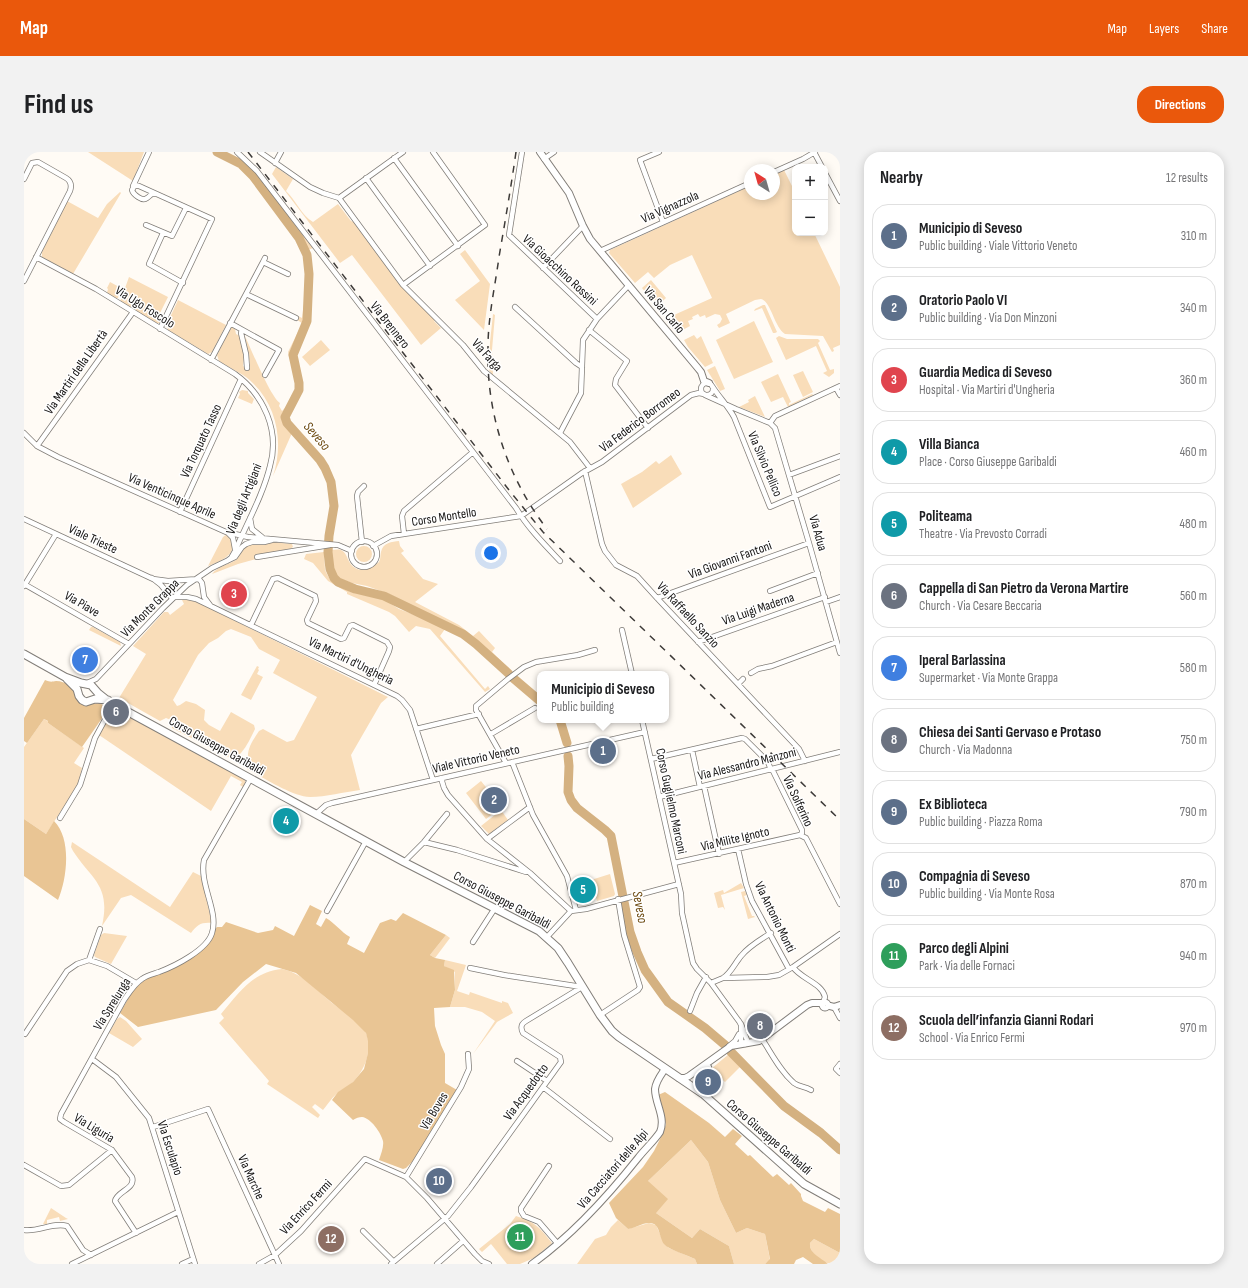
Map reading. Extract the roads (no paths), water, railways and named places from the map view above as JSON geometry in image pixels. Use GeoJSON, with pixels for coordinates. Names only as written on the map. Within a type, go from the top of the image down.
{"type":"FeatureCollection","features":[{"type":"Feature","properties":{"kind":"main road"},"geometry":{"type":"LineString","coordinates":[[24,654],[62,675],[80,683],[91,685],[95,689],[96,694],[91,700]]}},
{"type":"Feature","properties":{"kind":"main road"},"geometry":{"type":"LineString","coordinates":[[62,675],[76,688],[82,700],[88,702],[91,700],[111,702]]}},
{"type":"Feature","properties":{"kind":"main road"},"geometry":{"type":"LineString","coordinates":[[78,693],[81,686],[86,684]]}},
{"type":"Feature","properties":{"kind":"main road","name":"Corso Giuseppe Garibaldi"},"geometry":{"type":"LineString","coordinates":[[95,689],[98,693],[111,702],[404,862],[495,908],[547,937],[558,948],[600,1015],[612,1031],[703,1094],[804,1184],[840,1204]]}},
{"type":"Feature","properties":{"kind":"street"},"geometry":{"type":"LineString","coordinates":[[149,152],[132,188],[133,193],[144,199],[147,199],[152,194],[156,194]]}},
{"type":"Feature","properties":{"kind":"street","name":"Via Brennero"},"geometry":{"type":"LineString","coordinates":[[237,152],[254,167],[262,177],[521,516],[560,561]]}},
{"type":"Feature","properties":{"kind":"street"},"geometry":{"type":"LineString","coordinates":[[260,152],[310,187],[339,198],[403,152]]}},
{"type":"Feature","properties":{"kind":"street"},"geometry":{"type":"LineString","coordinates":[[275,163],[281,152]]}},
{"type":"Feature","properties":{"kind":"street"},"geometry":{"type":"LineString","coordinates":[[403,285],[485,225],[433,152]]}},
{"type":"Feature","properties":{"kind":"street","name":"Via Gioacchino Rossini"},"geometry":{"type":"LineString","coordinates":[[522,152],[509,235],[596,320]]}},
{"type":"Feature","properties":{"kind":"street","name":"Via San Carlo"},"geometry":{"type":"LineString","coordinates":[[540,152],[568,193],[582,226],[600,251],[697,367],[701,372],[704,381],[710,385]]}},
{"type":"Feature","properties":{"kind":"street"},"geometry":{"type":"LineString","coordinates":[[544,159],[554,152]]}},
{"type":"Feature","properties":{"kind":"street"},"geometry":{"type":"LineString","coordinates":[[659,152],[640,160],[663,222]]}},
{"type":"Feature","properties":{"kind":"street"},"geometry":{"type":"LineString","coordinates":[[780,169],[815,152],[821,164]]}},
{"type":"Feature","properties":{"kind":"street"},"geometry":{"type":"LineString","coordinates":[[394,158],[458,246]]}},
{"type":"Feature","properties":{"kind":"street"},"geometry":{"type":"LineString","coordinates":[[24,178],[32,163],[36,161],[69,180],[71,185],[70,191],[24,280]]}},
{"type":"Feature","properties":{"kind":"street"},"geometry":{"type":"LineString","coordinates":[[366,178],[430,266]]}},
{"type":"Feature","properties":{"kind":"street"},"geometry":{"type":"LineString","coordinates":[[828,179],[840,201]]}},
{"type":"Feature","properties":{"kind":"street"},"geometry":{"type":"LineString","coordinates":[[132,188],[137,185],[212,219],[160,329]]}},
{"type":"Feature","properties":{"kind":"street","name":"Via Vignazzola"},"geometry":{"type":"LineString","coordinates":[[600,251],[744,186]]}},
{"type":"Feature","properties":{"kind":"street","name":"Via Farga"},"geometry":{"type":"LineString","coordinates":[[339,198],[403,285],[463,345],[484,371],[572,444],[588,470]]}},
{"type":"Feature","properties":{"kind":"street"},"geometry":{"type":"LineString","coordinates":[[146,225],[173,236],[186,208]]}},
{"type":"Feature","properties":{"kind":"street"},"geometry":{"type":"LineString","coordinates":[[543,268],[582,226]]}},
{"type":"Feature","properties":{"kind":"street"},"geometry":{"type":"LineString","coordinates":[[163,233],[149,264],[182,283]]}},
{"type":"Feature","properties":{"kind":"street","name":"Via Ugo Foscolo"},"geometry":{"type":"LineString","coordinates":[[36,257],[90,286],[241,379]]}},
{"type":"Feature","properties":{"kind":"street"},"geometry":{"type":"LineString","coordinates":[[211,360],[264,260],[288,274]]}},
{"type":"Feature","properties":{"kind":"street"},"geometry":{"type":"LineString","coordinates":[[560,433],[581,393],[583,340],[596,320],[629,285]]}},
{"type":"Feature","properties":{"kind":"street"},"geometry":{"type":"LineString","coordinates":[[246,294],[296,318]]}},
{"type":"Feature","properties":{"kind":"street"},"geometry":{"type":"LineString","coordinates":[[515,307],[582,367]]}},
{"type":"Feature","properties":{"kind":"street","name":"Via Martiri della Libertà"},"geometry":{"type":"LineString","coordinates":[[37,446],[132,312]]}},
{"type":"Feature","properties":{"kind":"street"},"geometry":{"type":"LineString","coordinates":[[230,324],[279,350],[265,375]]}},
{"type":"Feature","properties":{"kind":"street"},"geometry":{"type":"LineString","coordinates":[[242,330],[241,333],[246,354],[247,368]]}},
{"type":"Feature","properties":{"kind":"street"},"geometry":{"type":"LineString","coordinates":[[589,330],[627,361],[616,379],[615,385],[648,428]]}},
{"type":"Feature","properties":{"kind":"street","name":"Via Torquato Tasso"},"geometry":{"type":"LineString","coordinates":[[180,512],[241,379]]}},
{"type":"Feature","properties":{"kind":"street","name":"Via degli Artigiani"},"geometry":{"type":"LineString","coordinates":[[227,561],[231,558],[235,551],[251,514],[270,466],[273,446],[273,436],[269,418],[265,409],[257,395],[241,379]]}},
{"type":"Feature","properties":{"kind":"street"},"geometry":{"type":"LineString","coordinates":[[728,406],[710,385],[705,384],[702,387],[702,391],[705,394],[728,406],[770,423],[774,417],[838,387],[840,395]]}},
{"type":"Feature","properties":{"kind":"street"},"geometry":{"type":"LineString","coordinates":[[705,394],[709,395],[712,393],[713,389],[710,385]]}},
{"type":"Feature","properties":{"kind":"street","name":"Via Federico Borromeo"},"geometry":{"type":"LineString","coordinates":[[521,516],[602,462],[693,394],[699,392],[705,394]]}},
{"type":"Feature","properties":{"kind":"street","name":"Via Silvio Pellico"},"geometry":{"type":"LineString","coordinates":[[728,406],[770,506],[840,477]]}},
{"type":"Feature","properties":{"kind":"street","name":"Via Adua"},"geometry":{"type":"LineString","coordinates":[[770,423],[775,429],[796,496],[840,653]]}},
{"type":"Feature","properties":{"kind":"street","name":"Via Venticinque Aprile"},"geometry":{"type":"LineString","coordinates":[[24,433],[37,446],[58,457],[226,532],[241,536],[298,541],[324,546],[338,546],[352,551]]}},
{"type":"Feature","properties":{"kind":"street"},"geometry":{"type":"LineString","coordinates":[[404,534],[402,516],[404,511],[473,452]]}},
{"type":"Feature","properties":{"kind":"street"},"geometry":{"type":"LineString","coordinates":[[789,475],[840,456]]}},
{"type":"Feature","properties":{"kind":"street","name":"Via Raffaello Sanzio"},"geometry":{"type":"LineString","coordinates":[[588,470],[604,551],[616,565],[637,576],[799,749],[805,761]]}},
{"type":"Feature","properties":{"kind":"street"},"geometry":{"type":"LineString","coordinates":[[362,542],[357,496],[358,492],[364,486]]}},
{"type":"Feature","properties":{"kind":"street"},"geometry":{"type":"LineString","coordinates":[[251,514],[250,522],[252,529],[256,534],[267,539]]}},
{"type":"Feature","properties":{"kind":"street","name":"Corso Montello"},"geometry":{"type":"LineString","coordinates":[[373,546],[386,538],[404,534],[521,516]]}},
{"type":"Feature","properties":{"kind":"street","name":"Viale Trieste"},"geometry":{"type":"LineString","coordinates":[[24,519],[152,578],[173,598]]}},
{"type":"Feature","properties":{"kind":"street"},"geometry":{"type":"LineString","coordinates":[[226,532],[233,538],[235,543],[235,551]]}},
{"type":"Feature","properties":{"kind":"street"},"geometry":{"type":"LineString","coordinates":[[24,585],[56,534]]}},
{"type":"Feature","properties":{"kind":"street"},"geometry":{"type":"LineString","coordinates":[[227,561],[235,557],[246,544],[276,539]]}},
{"type":"Feature","properties":{"kind":"street"},"geometry":{"type":"LineString","coordinates":[[293,552],[297,547],[298,541]]}},
{"type":"Feature","properties":{"kind":"street"},"geometry":{"type":"LineString","coordinates":[[362,542],[368,542],[373,546],[376,552],[376,558],[373,563],[362,567],[354,562],[351,557],[354,546],[362,542]]}},
{"type":"Feature","properties":{"kind":"street","name":"Via Giovanni Fantoni"},"geometry":{"type":"LineString","coordinates":[[657,598],[810,543]]}},
{"type":"Feature","properties":{"kind":"street"},"geometry":{"type":"LineString","coordinates":[[257,557],[324,546]]}},
{"type":"Feature","properties":{"kind":"street","name":"Via Monte Grappa"},"geometry":{"type":"LineString","coordinates":[[86,684],[96,679],[173,598],[199,580],[203,574],[227,561]]}},
{"type":"Feature","properties":{"kind":"street"},"geometry":{"type":"LineString","coordinates":[[770,591],[818,573]]}},
{"type":"Feature","properties":{"kind":"street","name":"Viale Trieste"},"geometry":{"type":"LineString","coordinates":[[152,578],[173,581],[199,580]]}},
{"type":"Feature","properties":{"kind":"street"},"geometry":{"type":"LineString","coordinates":[[251,625],[273,579],[278,578],[291,584],[315,596],[316,601],[307,620],[308,623],[341,639],[344,638],[350,626],[353,625],[387,642],[390,647],[390,651],[374,685]]}},
{"type":"Feature","properties":{"kind":"street"},"geometry":{"type":"LineString","coordinates":[[199,580],[204,597],[211,606]]}},
{"type":"Feature","properties":{"kind":"street","name":"Via Piave"},"geometry":{"type":"LineString","coordinates":[[24,585],[129,644]]}},
{"type":"Feature","properties":{"kind":"street"},"geometry":{"type":"LineString","coordinates":[[168,594],[170,599],[169,602]]}},
{"type":"Feature","properties":{"kind":"street","name":"Via Martiri d'Ungheria"},"geometry":{"type":"LineString","coordinates":[[173,598],[190,597],[211,606],[402,700],[410,710],[433,780]]}},
{"type":"Feature","properties":{"kind":"street","name":"Via Luigi Maderna"},"geometry":{"type":"LineString","coordinates":[[698,642],[826,600],[840,597]]}},
{"type":"Feature","properties":{"kind":"street"},"geometry":{"type":"LineString","coordinates":[[622,630],[631,671]]}},
{"type":"Feature","properties":{"kind":"street"},"geometry":{"type":"LineString","coordinates":[[750,673],[837,642]]}},
{"type":"Feature","properties":{"kind":"street"},"geometry":{"type":"LineString","coordinates":[[506,763],[476,709],[477,705],[514,673],[524,667],[536,662],[578,655],[595,650]]}},
{"type":"Feature","properties":{"kind":"street"},"geometry":{"type":"LineString","coordinates":[[95,689],[94,685],[96,679]]}},
{"type":"Feature","properties":{"kind":"street"},"geometry":{"type":"LineString","coordinates":[[738,684],[743,679]]}},
{"type":"Feature","properties":{"kind":"street"},"geometry":{"type":"LineString","coordinates":[[60,818],[80,785],[94,738],[111,702]]}},
{"type":"Feature","properties":{"kind":"street"},"geometry":{"type":"LineString","coordinates":[[490,734],[535,708]]}},
{"type":"Feature","properties":{"kind":"street"},"geometry":{"type":"LineString","coordinates":[[416,728],[479,714]]}},
{"type":"Feature","properties":{"kind":"street","name":"Corso Guglielmo Marconi"},"geometry":{"type":"LineString","coordinates":[[643,723],[679,884],[682,899],[682,913],[693,963],[697,969],[712,983],[739,1021],[742,1030]]}},
{"type":"Feature","properties":{"kind":"street","name":"Viale Vittorio Veneto"},"geometry":{"type":"LineString","coordinates":[[316,814],[326,805],[332,803],[645,732]]}},
{"type":"Feature","properties":{"kind":"street","name":"Via Solferino"},"geometry":{"type":"LineString","coordinates":[[692,750],[743,738],[768,762],[802,830],[800,835],[806,838],[840,904]]}},
{"type":"Feature","properties":{"kind":"street"},"geometry":{"type":"LineString","coordinates":[[651,759],[692,750],[719,854]]}},
{"type":"Feature","properties":{"kind":"street","name":"Via Alessandro Manzoni"},"geometry":{"type":"LineString","coordinates":[[659,797],[840,752]]}},
{"type":"Feature","properties":{"kind":"street"},"geometry":{"type":"LineString","coordinates":[[512,762],[530,807],[567,876],[576,910]]}},
{"type":"Feature","properties":{"kind":"street","name":"Via Sprelunga"},"geometry":{"type":"LineString","coordinates":[[60,1119],[62,1111],[124,1000],[136,984],[146,976],[180,962],[196,952],[212,933],[214,920],[204,882],[204,860],[251,778]]}},
{"type":"Feature","properties":{"kind":"street"},"geometry":{"type":"LineString","coordinates":[[441,778],[448,795],[488,839],[530,873],[571,911]]}},
{"type":"Feature","properties":{"kind":"street"},"geometry":{"type":"LineString","coordinates":[[488,839],[530,807]]}},
{"type":"Feature","properties":{"kind":"street"},"geometry":{"type":"LineString","coordinates":[[404,862],[424,842],[447,814]]}},
{"type":"Feature","properties":{"kind":"street","name":"Via Milite Ignoto"},"geometry":{"type":"LineString","coordinates":[[674,863],[800,835]]}},
{"type":"Feature","properties":{"kind":"street"},"geometry":{"type":"LineString","coordinates":[[327,911],[366,841]]}},
{"type":"Feature","properties":{"kind":"street"},"geometry":{"type":"LineString","coordinates":[[424,842],[457,850],[530,873]]}},
{"type":"Feature","properties":{"kind":"street","name":"Via Antonio Monti"},"geometry":{"type":"LineString","coordinates":[[738,849],[747,888],[759,916],[791,968]]}},
{"type":"Feature","properties":{"kind":"street"},"geometry":{"type":"LineString","coordinates":[[547,937],[571,911],[586,909],[679,884]]}},
{"type":"Feature","properties":{"kind":"street"},"geometry":{"type":"LineString","coordinates":[[600,1015],[638,990],[640,987],[624,935],[620,899]]}},
{"type":"Feature","properties":{"kind":"street"},"geometry":{"type":"LineString","coordinates":[[473,942],[495,908]]}},
{"type":"Feature","properties":{"kind":"street"},"geometry":{"type":"LineString","coordinates":[[89,960],[100,930]]}},
{"type":"Feature","properties":{"kind":"street"},"geometry":{"type":"LineString","coordinates":[[712,983],[728,974],[738,959],[746,951],[770,933]]}},
{"type":"Feature","properties":{"kind":"street"},"geometry":{"type":"LineString","coordinates":[[723,978],[768,977],[779,975],[840,934]]}},
{"type":"Feature","properties":{"kind":"street"},"geometry":{"type":"LineString","coordinates":[[25,1034],[67,971],[77,964],[89,960],[108,966],[136,984]]}},
{"type":"Feature","properties":{"kind":"street"},"geometry":{"type":"LineString","coordinates":[[470,968],[504,975],[582,987]]}},
{"type":"Feature","properties":{"kind":"street"},"geometry":{"type":"LineString","coordinates":[[791,968],[823,991],[829,1006],[840,1018]]}},
{"type":"Feature","properties":{"kind":"street"},"geometry":{"type":"LineString","coordinates":[[690,1011],[697,993],[706,977]]}},
{"type":"Feature","properties":{"kind":"street","name":"Via Acquedotto"},"geometry":{"type":"LineString","coordinates":[[392,1262],[444,1219],[470,1187],[561,1062],[562,1058],[525,1034],[522,1030],[522,1025],[526,1020],[582,987]]}},
{"type":"Feature","properties":{"kind":"street"},"geometry":{"type":"LineString","coordinates":[[742,1030],[728,1049],[687,1079],[689,1085],[694,1084],[705,1070],[734,1044],[759,1041],[810,1003],[829,1006]]}},
{"type":"Feature","properties":{"kind":"street"},"geometry":{"type":"LineString","coordinates":[[742,1030],[751,1042],[759,1041]]}},
{"type":"Feature","properties":{"kind":"street"},"geometry":{"type":"LineString","coordinates":[[741,1044],[747,1040],[742,1030]]}},
{"type":"Feature","properties":{"kind":"street"},"geometry":{"type":"LineString","coordinates":[[759,1041],[793,1082],[798,1086],[811,1090]]}},
{"type":"Feature","properties":{"kind":"street","name":"Via Boves"},"geometry":{"type":"LineString","coordinates":[[406,1177],[462,1087],[469,1069],[468,1054]]}},
{"type":"Feature","properties":{"kind":"street","name":"Via Esculapio"},"geometry":{"type":"LineString","coordinates":[[92,1059],[116,1077],[146,1114],[153,1127],[194,1262]]}},
{"type":"Feature","properties":{"kind":"street"},"geometry":{"type":"LineString","coordinates":[[517,1061],[547,1081]]}},
{"type":"Feature","properties":{"kind":"street"},"geometry":{"type":"LineString","coordinates":[[840,1064],[836,1069],[840,1073]]}},
{"type":"Feature","properties":{"kind":"street","name":"Via Cacciatori delle Alpi"},"geometry":{"type":"LineString","coordinates":[[532,1264],[566,1237],[614,1188],[660,1132],[663,1126],[655,1089],[658,1080],[665,1069]]}},
{"type":"Feature","properties":{"kind":"street"},"geometry":{"type":"LineString","coordinates":[[677,1076],[683,1078],[691,1075]]}},
{"type":"Feature","properties":{"kind":"street"},"geometry":{"type":"LineString","coordinates":[[697,1080],[698,1085],[719,1104],[724,1113]]}},
{"type":"Feature","properties":{"kind":"street"},"geometry":{"type":"LineString","coordinates":[[543,1087],[610,1139]]}},
{"type":"Feature","properties":{"kind":"street","name":"Via Marche"},"geometry":{"type":"LineString","coordinates":[[153,1127],[208,1109],[280,1264]]}},
{"type":"Feature","properties":{"kind":"street","name":"Via Liguria"},"geometry":{"type":"LineString","coordinates":[[60,1119],[112,1150],[133,1179],[132,1184],[117,1196],[115,1201],[136,1232]]}},
{"type":"Feature","properties":{"kind":"street"},"geometry":{"type":"LineString","coordinates":[[24,1166],[61,1186],[66,1186],[112,1150]]}},
{"type":"Feature","properties":{"kind":"street","name":"Via Enrico Fermi"},"geometry":{"type":"LineString","coordinates":[[259,1264],[275,1255],[304,1228],[365,1159],[406,1177]]}},
{"type":"Feature","properties":{"kind":"street"},"geometry":{"type":"LineString","coordinates":[[549,1166],[521,1208],[521,1211],[524,1216],[539,1222],[558,1244]]}},
{"type":"Feature","properties":{"kind":"street"},"geometry":{"type":"LineString","coordinates":[[406,1177],[479,1258],[489,1264]]}},
{"type":"Feature","properties":{"kind":"street"},"geometry":{"type":"LineString","coordinates":[[72,1264],[178,1212]]}},
{"type":"Feature","properties":{"kind":"street"},"geometry":{"type":"LineString","coordinates":[[24,1230],[36,1230],[62,1224],[67,1226],[83,1250],[91,1255]]}},
{"type":"Feature","properties":{"kind":"street"},"geometry":{"type":"LineString","coordinates":[[363,1231],[392,1262]]}},
{"type":"Feature","properties":{"kind":"street"},"geometry":{"type":"LineString","coordinates":[[437,1264],[464,1241]]}},
{"type":"Feature","properties":{"kind":"street"},"geometry":{"type":"LineString","coordinates":[[182,1264],[194,1262]]}},
{"type":"Feature","properties":{"kind":"waterway","name":"Seveso"},"geometry":{"type":"LineString","coordinates":[[217,152],[241,164],[253,176],[299,238],[307,255],[309,274],[307,321],[293,355],[299,390],[285,417],[287,423],[320,460],[331,482],[334,506],[328,552],[330,569],[334,578],[338,582],[355,589],[384,596],[463,634],[509,674]]}},
{"type":"Feature","properties":{"kind":"waterway","name":"Seveso"},"geometry":{"type":"LineString","coordinates":[[513,678],[537,698]]}},
{"type":"Feature","properties":{"kind":"waterway","name":"Seveso"},"geometry":{"type":"LineString","coordinates":[[561,723],[567,743]]}},
{"type":"Feature","properties":{"kind":"waterway","name":"Seveso"},"geometry":{"type":"LineString","coordinates":[[568,756],[568,792],[571,800],[577,808],[611,836],[630,932],[645,970],[668,1002],[705,1028],[725,1045]]}},
{"type":"Feature","properties":{"kind":"waterway","name":"Seveso"},"geometry":{"type":"LineString","coordinates":[[731,1052],[784,1106],[821,1133],[840,1150]]}},
{"type":"Feature","properties":{"kind":"railway"},"geometry":{"type":"LineString","coordinates":[[248,152],[543,532],[840,820]]}},
{"type":"Feature","properties":{"kind":"railway"},"geometry":{"type":"LineString","coordinates":[[516,152],[490,313],[488,336],[488,372],[495,420],[510,466],[533,509],[547,529]]}},
{"type":"Feature","properties":{"kind":"place","name":"Guardia Medica di Seveso"},"geometry":{"type":"Point","coordinates":[234,594]}},
{"type":"Feature","properties":{"kind":"place","name":"Iperal Barlassina"},"geometry":{"type":"Point","coordinates":[85,660]}},
{"type":"Feature","properties":{"kind":"place","name":"Cappella di San Pietro da Verona Martire"},"geometry":{"type":"Point","coordinates":[116,712]}},
{"type":"Feature","properties":{"kind":"place","name":"Municipio di Seveso"},"geometry":{"type":"Point","coordinates":[603,751]}},
{"type":"Feature","properties":{"kind":"place","name":"Oratorio Paolo VI"},"geometry":{"type":"Point","coordinates":[494,800]}},
{"type":"Feature","properties":{"kind":"place","name":"Villa Bianca"},"geometry":{"type":"Point","coordinates":[286,821]}},
{"type":"Feature","properties":{"kind":"place","name":"Politeama"},"geometry":{"type":"Point","coordinates":[583,890]}},
{"type":"Feature","properties":{"kind":"place","name":"Chiesa dei Santi Gervaso e Protaso"},"geometry":{"type":"Point","coordinates":[760,1026]}},
{"type":"Feature","properties":{"kind":"place","name":"Ex Biblioteca"},"geometry":{"type":"Point","coordinates":[708,1082]}},
{"type":"Feature","properties":{"kind":"place","name":"Compagnia di Seveso"},"geometry":{"type":"Point","coordinates":[439,1181]}},
{"type":"Feature","properties":{"kind":"place","name":"Parco degli Alpini"},"geometry":{"type":"Point","coordinates":[520,1237]}},
{"type":"Feature","properties":{"kind":"place","name":"Scuola dell’infanzia Gianni Rodari"},"geometry":{"type":"Point","coordinates":[331,1239]}}]}
